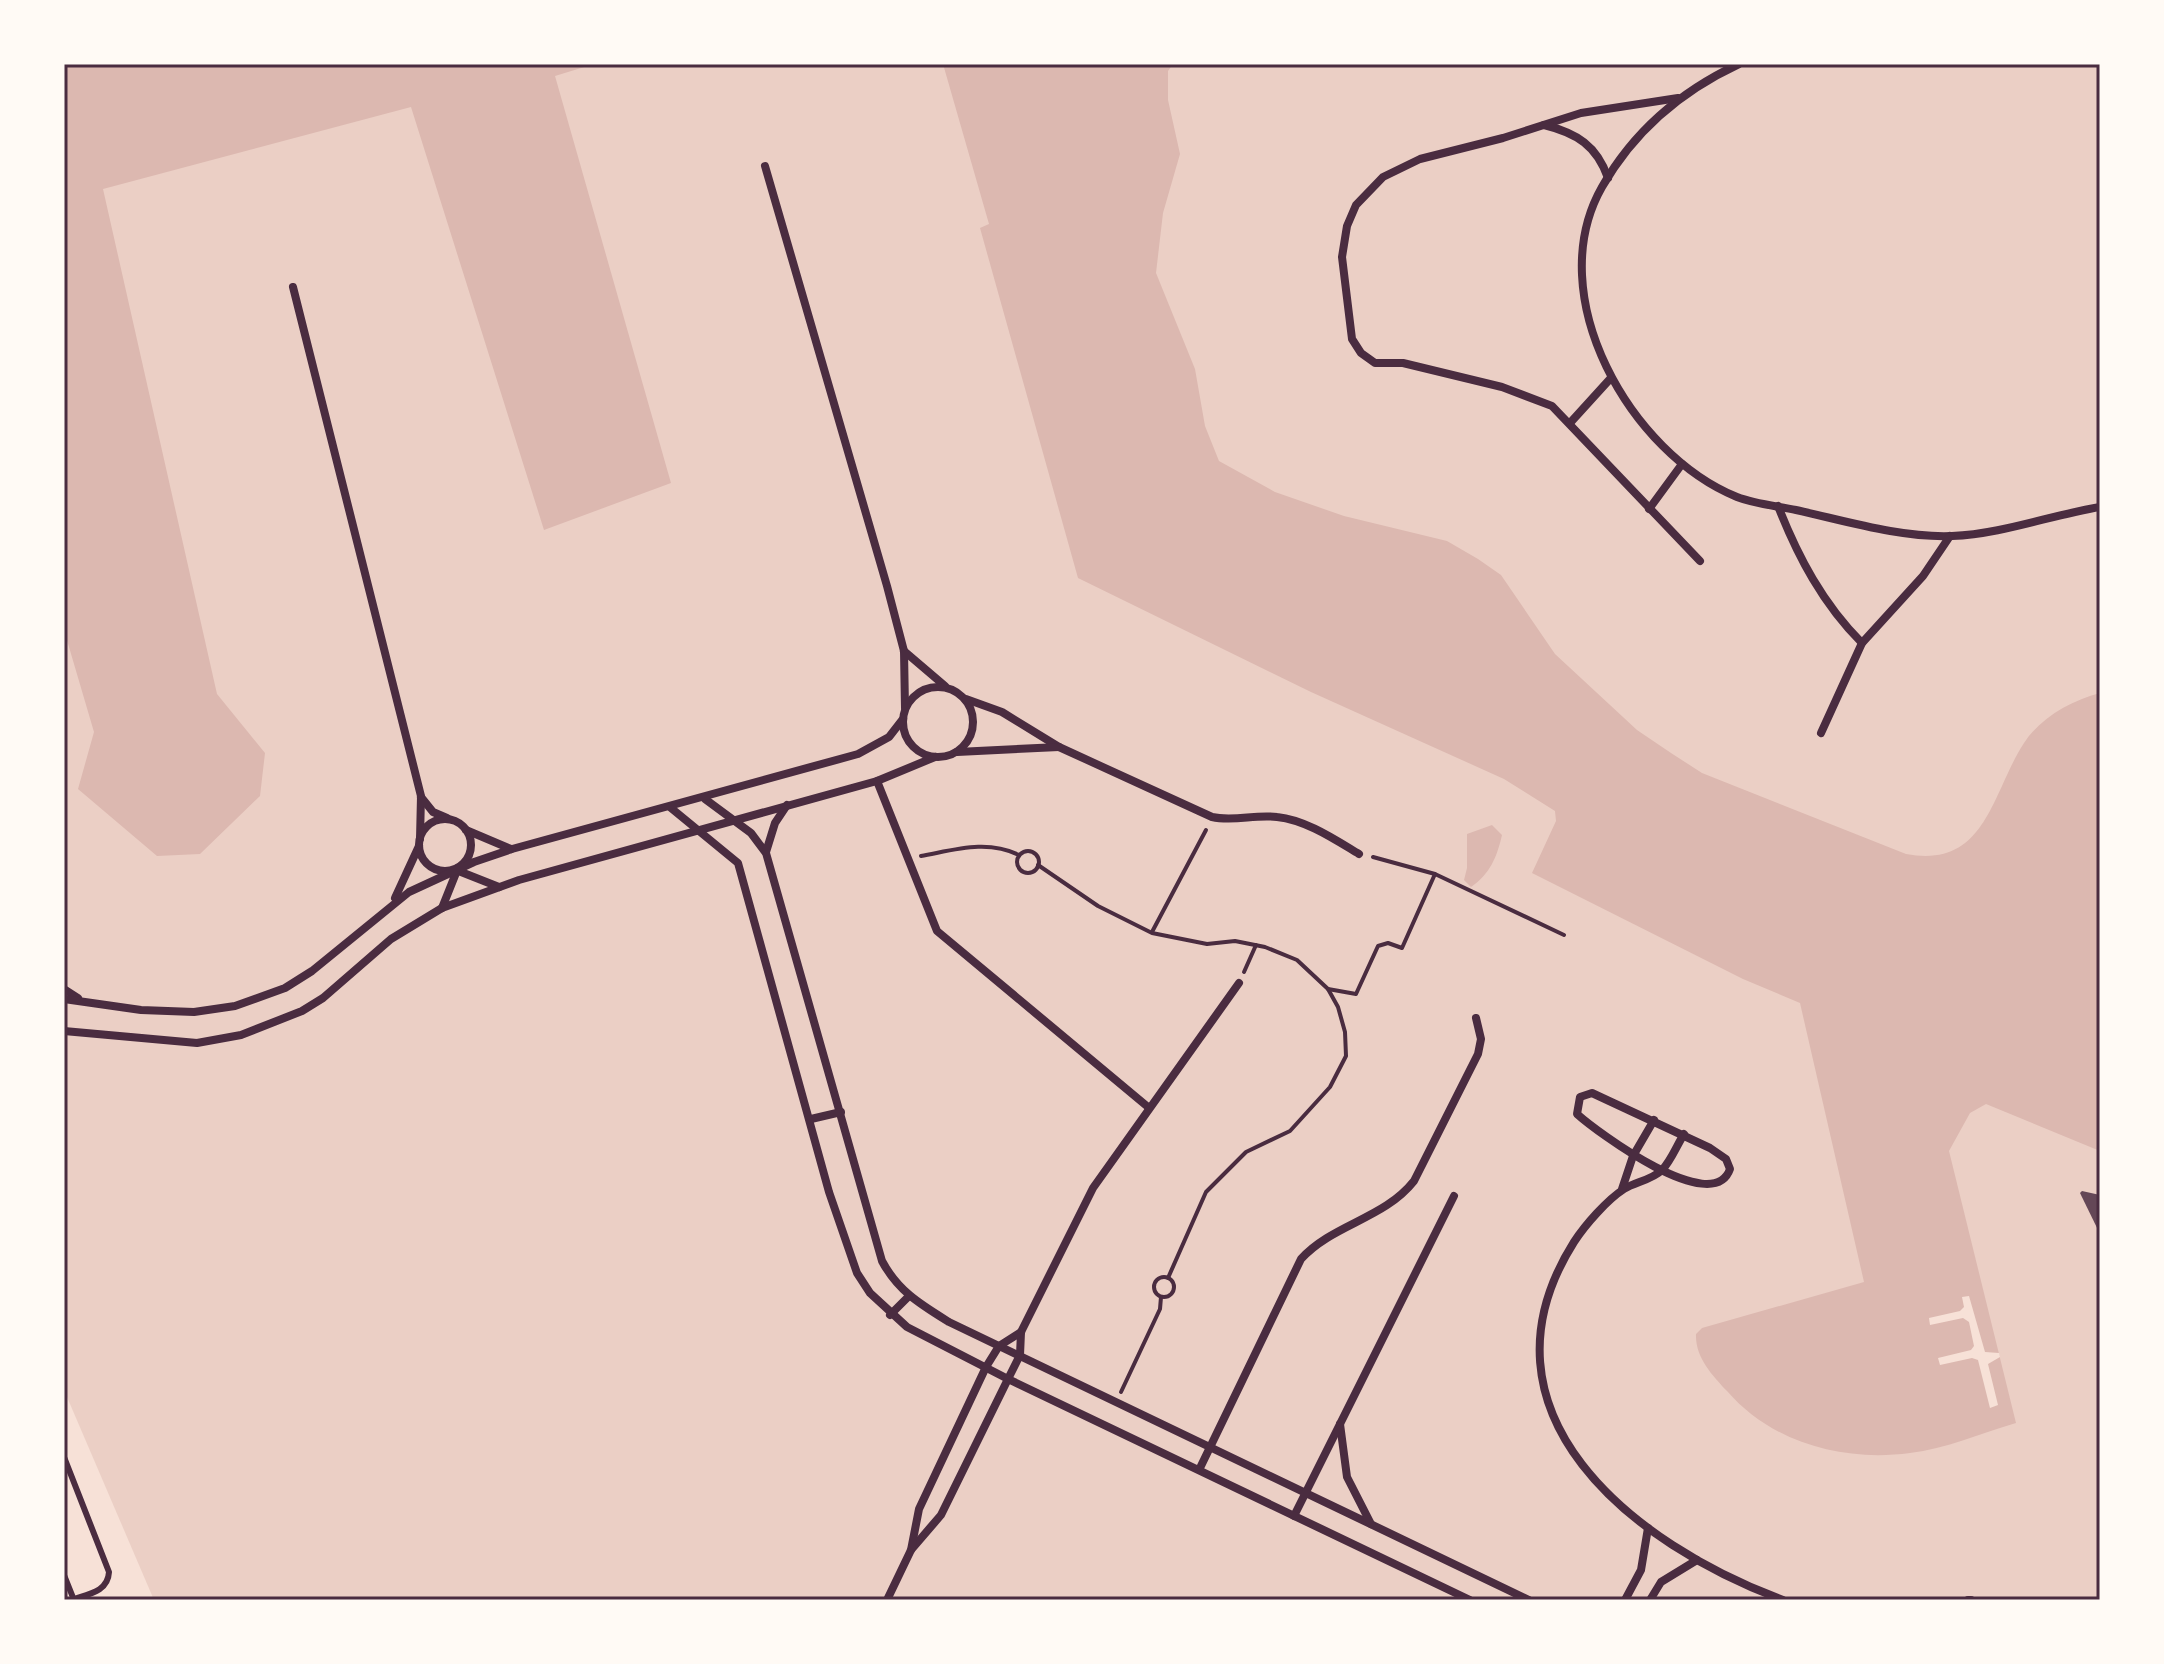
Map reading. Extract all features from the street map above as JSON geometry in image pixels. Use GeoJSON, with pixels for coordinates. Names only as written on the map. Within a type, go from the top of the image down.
{"type":"FeatureCollection","features":[{"type":"Feature","properties":{"kind":"street"},"geometry":{"type":"LineString","coordinates":[[1739,64],[1679,97],[1649,124],[1601,188],[1586,231],[1583,256],[1594,336],[1610,379],[1641,425],[1702,479],[1739,498],[1873,527],[1950,536],[2010,528],[2100,507]]}},
{"type":"Feature","properties":{"kind":"street"},"geometry":{"type":"LineString","coordinates":[[1679,97],[1581,113],[1420,159],[1383,177],[1356,205],[1347,226],[1342,257],[1352,339],[1375,363],[1403,363],[1502,387],[1552,406],[1700,561]]}},
{"type":"Feature","properties":{"kind":"street"},"geometry":{"type":"LineString","coordinates":[[1544,125],[1574,132],[1601,156],[1608,178]]}},
{"type":"Feature","properties":{"kind":"street"},"geometry":{"type":"LineString","coordinates":[[765,166],[904,651],[903,719],[907,740],[924,755],[935,757]]}},
{"type":"Feature","properties":{"kind":"street"},"geometry":{"type":"LineString","coordinates":[[293,287],[421,796],[422,857],[431,867],[456,868],[499,888]]}},
{"type":"Feature","properties":{"kind":"street"},"geometry":{"type":"LineString","coordinates":[[1570,423],[1610,379]]}},
{"type":"Feature","properties":{"kind":"street"},"geometry":{"type":"LineString","coordinates":[[1649,509],[1682,464]]}},
{"type":"Feature","properties":{"kind":"street"},"geometry":{"type":"LineString","coordinates":[[1778,506],[1795,551],[1840,621],[1862,643]]}},
{"type":"Feature","properties":{"kind":"street"},"geometry":{"type":"LineString","coordinates":[[1821,733],[1862,643],[1923,576],[1950,536]]}},
{"type":"Feature","properties":{"kind":"street"},"geometry":{"type":"LineString","coordinates":[[904,651],[945,686],[966,699],[1027,724],[1059,747],[1212,817],[1227,820],[1276,816],[1321,832],[1359,854]]}},
{"type":"Feature","properties":{"kind":"street"},"geometry":{"type":"LineString","coordinates":[[905,708],[921,690],[945,686]]}},
{"type":"Feature","properties":{"kind":"street"},"geometry":{"type":"LineString","coordinates":[[957,752],[966,744],[974,721],[966,699]]}},
{"type":"Feature","properties":{"kind":"street"},"geometry":{"type":"LineString","coordinates":[[64,999],[141,1010],[181,1011],[235,1006],[285,988],[312,971],[389,906],[456,868],[512,849],[705,799],[858,754],[889,737],[903,719]]}},
{"type":"Feature","properties":{"kind":"street"},"geometry":{"type":"LineString","coordinates":[[64,1031],[197,1043],[241,1035],[302,1011],[323,998],[391,939],[442,908],[499,888],[877,781],[935,757],[957,752],[1059,747]]}},
{"type":"Feature","properties":{"kind":"street"},"geometry":{"type":"LineString","coordinates":[[877,781],[910,858],[929,920],[937,931],[1148,1107]]}},
{"type":"Feature","properties":{"kind":"street"},"geometry":{"type":"LineString","coordinates":[[421,796],[433,812],[512,849]]}},
{"type":"Feature","properties":{"kind":"street"},"geometry":{"type":"LineString","coordinates":[[705,799],[760,842],[766,853],[882,1261],[893,1282],[908,1297],[999,1346],[1529,1600]]}},
{"type":"Feature","properties":{"kind":"street"},"geometry":{"type":"LineString","coordinates":[[766,853],[775,823],[787,805]]}},
{"type":"Feature","properties":{"kind":"street"},"geometry":{"type":"LineString","coordinates":[[671,808],[738,863],[829,1192],[857,1273],[890,1315],[1008,1379],[1200,1468],[1470,1600]]}},
{"type":"Feature","properties":{"kind":"street"},"geometry":{"type":"LineString","coordinates":[[389,906],[403,887],[420,842],[431,823],[450,819]]}},
{"type":"Feature","properties":{"kind":"street"},"geometry":{"type":"LineString","coordinates":[[442,908],[456,868],[470,848],[466,830]]}},
{"type":"Feature","properties":{"kind":"street"},"geometry":{"type":"LineString","coordinates":[[911,1550],[941,1515],[1020,1355],[1021,1332],[1093,1188],[1239,983]]}},
{"type":"Feature","properties":{"kind":"street"},"geometry":{"type":"LineString","coordinates":[[64,989],[78,999]]}},
{"type":"Feature","properties":{"kind":"street"},"geometry":{"type":"LineString","coordinates":[[1200,1468],[1301,1259],[1315,1244],[1402,1197],[1414,1181],[1478,1054],[1481,1039],[1476,1018]]}},
{"type":"Feature","properties":{"kind":"street"},"geometry":{"type":"LineString","coordinates":[[1592,1093],[1684,1134],[1726,1159],[1730,1169],[1728,1175],[1719,1182],[1661,1171],[1633,1156],[1577,1114],[1580,1097],[1592,1093]]}},
{"type":"Feature","properties":{"kind":"street"},"geometry":{"type":"LineString","coordinates":[[811,1119],[841,1112]]}},
{"type":"Feature","properties":{"kind":"street"},"geometry":{"type":"LineString","coordinates":[[1622,1189],[1633,1156],[1654,1120]]}},
{"type":"Feature","properties":{"kind":"street"},"geometry":{"type":"LineString","coordinates":[[1684,1134],[1661,1171],[1622,1189],[1577,1238],[1555,1273],[1543,1306],[1537,1359],[1545,1391],[1568,1443],[1593,1480],[1648,1528],[1697,1560],[1783,1600]]}},
{"type":"Feature","properties":{"kind":"street"},"geometry":{"type":"LineString","coordinates":[[1294,1516],[1454,1196]]}},
{"type":"Feature","properties":{"kind":"street"},"geometry":{"type":"LineString","coordinates":[[890,1315],[908,1297]]}},
{"type":"Feature","properties":{"kind":"street"},"geometry":{"type":"LineString","coordinates":[[887,1600],[911,1550],[919,1509],[986,1367],[999,1346],[1021,1332]]}},
{"type":"Feature","properties":{"kind":"street"},"geometry":{"type":"LineString","coordinates":[[1340,1420],[1341,1453],[1347,1477],[1372,1524]]}},
{"type":"Feature","properties":{"kind":"street"},"geometry":{"type":"LineString","coordinates":[[1625,1600],[1641,1570],[1648,1528]]}},
{"type":"Feature","properties":{"kind":"street"},"geometry":{"type":"LineString","coordinates":[[1650,1600],[1661,1582],[1697,1560]]}},
{"type":"Feature","properties":{"kind":"lane"},"geometry":{"type":"LineString","coordinates":[[64,1457],[109,1572],[109,1581],[102,1589],[73,1600],[64,1575]]}},
{"type":"Feature","properties":{"kind":"path"},"geometry":{"type":"LineString","coordinates":[[1152,933],[1212,817]]}},
{"type":"Feature","properties":{"kind":"path"},"geometry":{"type":"LineString","coordinates":[[910,858],[980,845],[1006,848],[1019,855],[1033,852],[1038,865],[1098,906],[1152,933],[1207,944],[1235,941],[1256,945],[1297,960],[1328,989],[1345,1032],[1346,1056],[1330,1087],[1290,1131],[1246,1152],[1206,1192],[1168,1278]]}},
{"type":"Feature","properties":{"kind":"path"},"geometry":{"type":"LineString","coordinates":[[1359,854],[1435,874],[1564,935]]}},
{"type":"Feature","properties":{"kind":"path"},"geometry":{"type":"LineString","coordinates":[[1019,855],[1017,865],[1021,871],[1031,873],[1038,865]]}},
{"type":"Feature","properties":{"kind":"path"},"geometry":{"type":"LineString","coordinates":[[1328,989],[1356,994],[1378,946],[1388,943],[1402,948],[1435,874]]}},
{"type":"Feature","properties":{"kind":"path"},"geometry":{"type":"LineString","coordinates":[[1239,983],[1256,945]]}},
{"type":"Feature","properties":{"kind":"path"},"geometry":{"type":"LineString","coordinates":[[1117,1401],[1160,1309],[1161,1297],[1154,1290],[1154,1284],[1158,1279],[1168,1278]]}},
{"type":"Feature","properties":{"kind":"path"},"geometry":{"type":"LineString","coordinates":[[1161,1297],[1172,1292],[1172,1282],[1168,1278]]}},
{"type":"Feature","properties":{"kind":"shaded area"},"geometry":{"type":"Polygon","coordinates":[[[64,64],[2100,64],[2100,1600],[154,1600],[64,1390],[64,64]]]}},
{"type":"Feature","properties":{"kind":"shaded area"},"geometry":{"type":"Polygon","coordinates":[[[64,64],[594,64],[555,76],[671,483],[544,530],[411,107],[103,189],[217,694],[265,753],[260,796],[200,854],[157,856],[78,789],[94,732],[64,630],[64,64]]]}},
{"type":"Feature","properties":{"kind":"shaded area"},"geometry":{"type":"Polygon","coordinates":[[[943,64],[1173,64],[1168,71],[1168,100],[1180,154],[1163,213],[1156,273],[1195,369],[1205,426],[1219,461],[1275,492],[1344,516],[1447,541],[1478,559],[1501,575],[1555,654],[1637,730],[1702,773],[1906,854],[1933,856],[1954,850],[1970,839],[1983,823],[2024,743],[2039,725],[2068,705],[2100,693],[2100,1151],[1986,1104],[1970,1113],[1949,1151],[2016,1423],[1923,1451],[1859,1454],[1810,1445],[1787,1436],[1745,1409],[1706,1365],[1698,1350],[1696,1334],[1702,1328],[1864,1282],[1800,1003],[1743,979],[1532,873],[1556,821],[1555,811],[1504,779],[1311,692],[1078,578],[980,228],[989,224],[943,64]]]}},
{"type":"Feature","properties":{"kind":"shaded area"},"geometry":{"type":"Polygon","coordinates":[[[1492,825],[1502,835],[1498,851],[1488,871],[1471,887],[1464,880],[1467,834],[1492,825]]]}},
{"type":"Feature","properties":{"kind":"pier"},"geometry":{"type":"Polygon","coordinates":[[[1969,1296],[1985,1352],[1999,1353],[2000,1357],[1988,1364],[1998,1405],[1990,1408],[1978,1360],[1972,1358],[1940,1365],[1938,1358],[1971,1350],[1974,1346],[1969,1322],[1963,1318],[1930,1325],[1929,1318],[1960,1311],[1964,1307],[1962,1297],[1969,1296]]]}},
{"type":"Feature","properties":{"kind":"building"},"geometry":{"type":"Polygon","coordinates":[[[2080,1193],[2100,1195],[2100,1234],[2080,1193]]]}}]}
